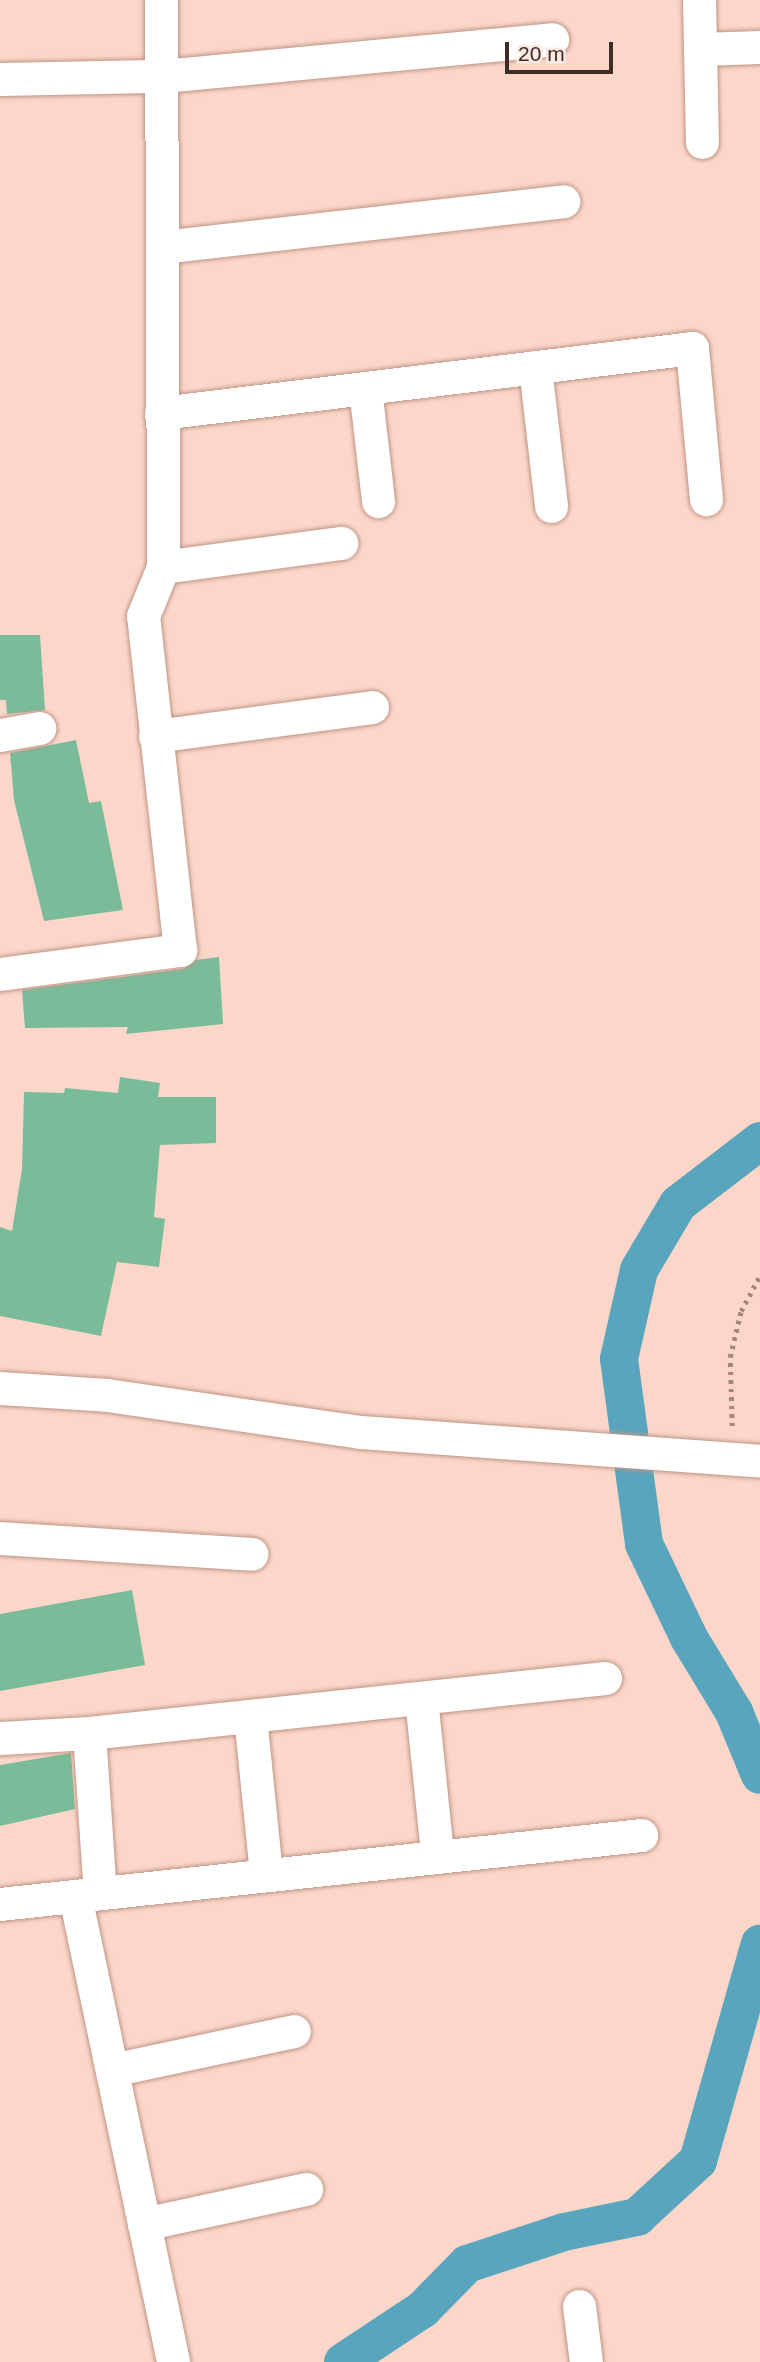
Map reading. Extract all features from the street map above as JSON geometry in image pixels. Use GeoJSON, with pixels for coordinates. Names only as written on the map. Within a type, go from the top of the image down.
{"type":"FeatureCollection","features":[{"type":"Feature","properties":{"kind":"street"},"geometry":{"type":"LineString","coordinates":[[0,974],[180,950],[143,616],[163,567],[161,0]]}},
{"type":"Feature","properties":{"kind":"street"},"geometry":{"type":"LineString","coordinates":[[699,0],[702,142]]}},
{"type":"Feature","properties":{"kind":"street"},"geometry":{"type":"LineString","coordinates":[[0,79],[163,76],[552,39]]}},
{"type":"Feature","properties":{"kind":"street"},"geometry":{"type":"LineString","coordinates":[[700,49],[760,47]]}},
{"type":"Feature","properties":{"kind":"street"},"geometry":{"type":"LineString","coordinates":[[162,247],[563,201]]}},
{"type":"Feature","properties":{"kind":"street"},"geometry":{"type":"LineString","coordinates":[[161,413],[692,348],[706,499]]}},
{"type":"Feature","properties":{"kind":"street"},"geometry":{"type":"LineString","coordinates":[[535,367],[551,506]]}},
{"type":"Feature","properties":{"kind":"street"},"geometry":{"type":"LineString","coordinates":[[365,388],[378,501]]}},
{"type":"Feature","properties":{"kind":"street"},"geometry":{"type":"LineString","coordinates":[[163,567],[341,543]]}},
{"type":"Feature","properties":{"kind":"street"},"geometry":{"type":"LineString","coordinates":[[155,736],[372,706]]}},
{"type":"Feature","properties":{"kind":"street"},"geometry":{"type":"LineString","coordinates":[[0,735],[39,728]]}},
{"type":"Feature","properties":{"kind":"street"},"geometry":{"type":"LineString","coordinates":[[0,1388],[107,1395],[360,1432],[572,1444],[746,1460]]}},
{"type":"Feature","properties":{"kind":"street"},"geometry":{"type":"LineString","coordinates":[[0,1538],[251,1554]]}},
{"type":"Feature","properties":{"kind":"street"},"geometry":{"type":"LineString","coordinates":[[0,1738],[89,1733],[604,1678]]}},
{"type":"Feature","properties":{"kind":"street"},"geometry":{"type":"LineString","coordinates":[[421,1698],[437,1854]]}},
{"type":"Feature","properties":{"kind":"street"},"geometry":{"type":"LineString","coordinates":[[250,1716],[266,1874]]}},
{"type":"Feature","properties":{"kind":"street"},"geometry":{"type":"LineString","coordinates":[[89,1733],[88,1894],[111,2070],[144,2224],[162,2359]]}},
{"type":"Feature","properties":{"kind":"street"},"geometry":{"type":"LineString","coordinates":[[0,1903],[437,1854],[641,1835]]}},
{"type":"Feature","properties":{"kind":"street"},"geometry":{"type":"LineString","coordinates":[[111,2070],[294,2031]]}},
{"type":"Feature","properties":{"kind":"street"},"geometry":{"type":"LineString","coordinates":[[144,2224],[306,2189]]}},
{"type":"Feature","properties":{"kind":"street"},"geometry":{"type":"LineString","coordinates":[[579,2306],[586,2362]]}},
{"type":"Feature","properties":{"kind":"path"},"geometry":{"type":"LineString","coordinates":[[746,1460],[730,1357],[741,1311],[760,1276]]}},
{"type":"Feature","properties":{"kind":"building"},"geometry":{"type":"Polygon","coordinates":[[[0,635],[40,635],[45,710],[7,714],[6,700],[0,700],[0,635]]]}},
{"type":"Feature","properties":{"kind":"building"},"geometry":{"type":"Polygon","coordinates":[[[76,740],[89,803],[101,801],[123,910],[44,921],[14,800],[10,753],[76,740]]]}},
{"type":"Feature","properties":{"kind":"building"},"geometry":{"type":"Polygon","coordinates":[[[219,957],[223,1024],[126,1034],[128,1027],[25,1028],[22,990],[183,969],[196,960],[219,957]]]}},
{"type":"Feature","properties":{"kind":"building"},"geometry":{"type":"Polygon","coordinates":[[[120,1077],[160,1083],[158,1097],[216,1097],[216,1143],[160,1145],[154,1217],[165,1219],[159,1267],[117,1262],[101,1336],[0,1316],[0,1227],[12,1231],[22,1169],[24,1092],[64,1093],[65,1088],[118,1093],[120,1077]]]}},
{"type":"Feature","properties":{"kind":"building"},"geometry":{"type":"Polygon","coordinates":[[[132,1590],[145,1665],[0,1691],[0,1614],[132,1590]]]}},
{"type":"Feature","properties":{"kind":"building"},"geometry":{"type":"Polygon","coordinates":[[[71,1753],[75,1809],[0,1826],[0,1765],[71,1753]]]}},
{"type":"Feature","properties":{"kind":"waterway"},"geometry":{"type":"LineString","coordinates":[[760,1141],[678,1204],[639,1270],[619,1359],[644,1544],[689,1638],[734,1712],[760,1775]]}},
{"type":"Feature","properties":{"kind":"waterway"},"geometry":{"type":"LineString","coordinates":[[343,2362],[423,2309],[467,2264],[564,2232],[637,2217],[698,2161],[760,1944]]}}]}
